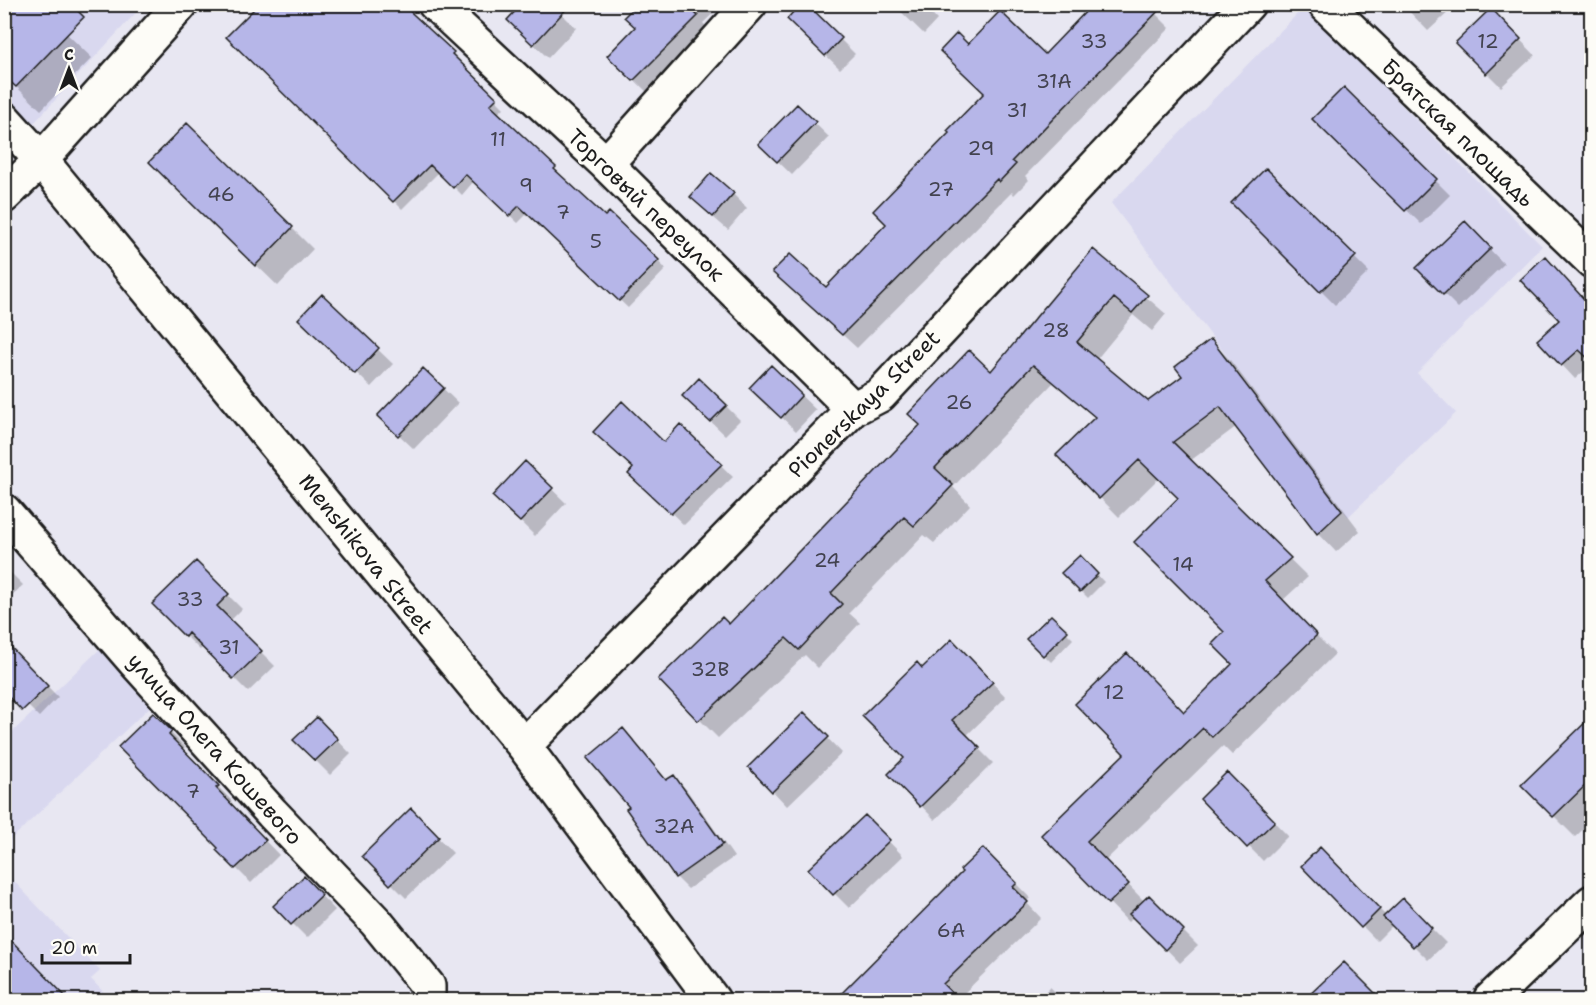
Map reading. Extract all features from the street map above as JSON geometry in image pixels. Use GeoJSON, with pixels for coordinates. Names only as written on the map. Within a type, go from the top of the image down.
{"type":"FeatureCollection","features":[{"type":"Feature","properties":{"kind":"street"},"geometry":{"type":"LineString","coordinates":[[4,196],[41,160],[181,4]]}},
{"type":"Feature","properties":{"kind":"street","name":"Торговый переулок"},"geometry":{"type":"LineString","coordinates":[[435,4],[606,165],[853,409]]}},
{"type":"Feature","properties":{"kind":"street"},"geometry":{"type":"LineString","coordinates":[[606,165],[750,4]]}},
{"type":"Feature","properties":{"kind":"street","name":"Pionerskaya Street"},"geometry":{"type":"LineString","coordinates":[[524,746],[853,409],[880,395],[1248,4]]}},
{"type":"Feature","properties":{"kind":"street","name":"Братская площадь"},"geometry":{"type":"LineString","coordinates":[[1325,4],[1592,261]]}},
{"type":"Feature","properties":{"kind":"street","name":"Menshikova Street"},"geometry":{"type":"LineString","coordinates":[[4,119],[41,160],[524,746],[712,1000]]}},
{"type":"Feature","properties":{"kind":"street","name":"улица Олега Кошевого"},"geometry":{"type":"LineString","coordinates":[[4,511],[135,662],[272,813],[376,922],[428,993]]}},
{"type":"Feature","properties":{"kind":"street"},"geometry":{"type":"LineString","coordinates":[[1490,1000],[1592,902]]}},
{"type":"Feature","properties":{"kind":"shaded area"},"geometry":{"type":"Polygon","coordinates":[[[4,5],[143,5],[8,151],[4,147],[4,5]]]}},
{"type":"Feature","properties":{"kind":"shaded area"},"geometry":{"type":"Polygon","coordinates":[[[1304,7],[1542,246],[1417,373],[1456,413],[1348,517],[1111,203],[1304,7]]]}},
{"type":"Feature","properties":{"kind":"shaded area"},"geometry":{"type":"Polygon","coordinates":[[[102,647],[155,702],[5,845],[5,739],[102,647]]]}},
{"type":"Feature","properties":{"kind":"shaded area"},"geometry":{"type":"Polygon","coordinates":[[[4,871],[100,971],[91,979],[111,1000],[5,1000],[4,871]]]}},
{"type":"Feature","properties":{"kind":"building"},"geometry":{"type":"Polygon","coordinates":[[[4,4],[71,4],[84,17],[16,87],[4,76],[4,4]]]}},
{"type":"Feature","properties":{"kind":"building"},"geometry":{"type":"Polygon","coordinates":[[[259,4],[402,4],[454,52],[452,54],[497,98],[490,105],[556,167],[554,169],[605,216],[609,212],[659,260],[619,301],[519,206],[509,216],[465,174],[453,188],[430,165],[393,202],[226,37],[259,4]]]}},
{"type":"Feature","properties":{"kind":"building"},"geometry":{"type":"Polygon","coordinates":[[[522,4],[571,4],[533,45],[507,20],[522,4]]]}},
{"type":"Feature","properties":{"kind":"building"},"geometry":{"type":"Polygon","coordinates":[[[637,4],[686,4],[698,16],[633,81],[607,56],[635,27],[624,17],[637,4]]]}},
{"type":"Feature","properties":{"kind":"building"},"geometry":{"type":"Polygon","coordinates":[[[800,4],[807,4],[842,38],[825,56],[787,19],[800,4]]]}},
{"type":"Feature","properties":{"kind":"building"},"geometry":{"type":"Polygon","coordinates":[[[1093,4],[1165,4],[1012,161],[1016,164],[999,182],[997,179],[842,335],[772,272],[790,254],[826,287],[886,224],[873,211],[949,133],[947,131],[984,93],[940,51],[957,33],[968,44],[1000,11],[1045,54],[1093,4]]]}},
{"type":"Feature","properties":{"kind":"building"},"geometry":{"type":"Polygon","coordinates":[[[1491,8],[1521,39],[1486,74],[1455,43],[1491,8]]]}},
{"type":"Feature","properties":{"kind":"building"},"geometry":{"type":"Polygon","coordinates":[[[1344,87],[1437,179],[1405,211],[1312,119],[1344,87]]]}},
{"type":"Feature","properties":{"kind":"building"},"geometry":{"type":"Polygon","coordinates":[[[797,104],[816,122],[777,162],[758,144],[797,104]]]}},
{"type":"Feature","properties":{"kind":"building"},"geometry":{"type":"Polygon","coordinates":[[[187,123],[293,227],[255,266],[149,162],[187,123]]]}},
{"type":"Feature","properties":{"kind":"building"},"geometry":{"type":"Polygon","coordinates":[[[1266,168],[1356,256],[1320,292],[1231,203],[1266,168]]]}},
{"type":"Feature","properties":{"kind":"building"},"geometry":{"type":"Polygon","coordinates":[[[711,173],[734,193],[713,217],[690,197],[711,173]]]}},
{"type":"Feature","properties":{"kind":"building"},"geometry":{"type":"Polygon","coordinates":[[[1465,221],[1491,248],[1443,295],[1416,268],[1465,221]]]}},
{"type":"Feature","properties":{"kind":"building"},"geometry":{"type":"Polygon","coordinates":[[[1093,249],[1148,295],[1132,313],[1114,298],[1077,342],[1148,401],[1182,376],[1175,367],[1211,339],[1342,511],[1317,534],[1220,407],[1173,442],[1291,558],[1265,581],[1317,635],[1212,737],[1203,728],[1087,841],[1129,884],[1108,904],[1041,835],[1124,754],[1075,704],[1127,653],[1184,712],[1232,664],[1212,644],[1224,632],[1134,542],[1178,498],[1139,460],[1099,499],[1056,455],[1095,417],[1033,365],[935,468],[953,485],[914,526],[904,517],[831,593],[842,604],[799,650],[786,638],[698,721],[658,679],[722,617],[729,624],[920,425],[908,414],[969,350],[991,371],[1093,249]]]}},
{"type":"Feature","properties":{"kind":"building"},"geometry":{"type":"Polygon","coordinates":[[[1545,256],[1592,308],[1592,362],[1579,350],[1561,366],[1537,340],[1559,320],[1520,280],[1545,256]]]}},
{"type":"Feature","properties":{"kind":"building"},"geometry":{"type":"Polygon","coordinates":[[[322,294],[379,348],[355,374],[298,319],[322,294]]]}},
{"type":"Feature","properties":{"kind":"building"},"geometry":{"type":"Polygon","coordinates":[[[771,365],[802,395],[781,418],[749,388],[771,365]]]}},
{"type":"Feature","properties":{"kind":"building"},"geometry":{"type":"Polygon","coordinates":[[[423,368],[444,388],[398,436],[377,416],[423,368]]]}},
{"type":"Feature","properties":{"kind":"building"},"geometry":{"type":"Polygon","coordinates":[[[699,378],[727,405],[710,422],[682,396],[699,378]]]}},
{"type":"Feature","properties":{"kind":"building"},"geometry":{"type":"Polygon","coordinates":[[[622,401],[664,442],[680,424],[722,464],[671,514],[628,474],[633,468],[593,432],[622,401]]]}},
{"type":"Feature","properties":{"kind":"building"},"geometry":{"type":"Polygon","coordinates":[[[525,461],[553,488],[520,522],[492,496],[525,461]]]}},
{"type":"Feature","properties":{"kind":"building"},"geometry":{"type":"Polygon","coordinates":[[[1080,555],[1098,574],[1080,592],[1061,573],[1080,555]]]}},
{"type":"Feature","properties":{"kind":"building"},"geometry":{"type":"Polygon","coordinates":[[[196,561],[229,594],[217,606],[262,651],[233,679],[188,633],[185,637],[152,604],[196,561]]]}},
{"type":"Feature","properties":{"kind":"building"},"geometry":{"type":"Polygon","coordinates":[[[1051,615],[1068,631],[1043,656],[1026,639],[1051,615]]]}},
{"type":"Feature","properties":{"kind":"building"},"geometry":{"type":"Polygon","coordinates":[[[952,639],[993,682],[952,720],[980,748],[920,807],[888,774],[904,758],[862,716],[917,662],[922,668],[952,639]]]}},
{"type":"Feature","properties":{"kind":"building"},"geometry":{"type":"Polygon","coordinates":[[[4,640],[48,686],[22,711],[4,692],[4,640]]]}},
{"type":"Feature","properties":{"kind":"building"},"geometry":{"type":"Polygon","coordinates":[[[804,712],[829,737],[772,792],[748,767],[804,712]]]}},
{"type":"Feature","properties":{"kind":"building"},"geometry":{"type":"Polygon","coordinates":[[[153,713],[172,731],[169,735],[219,786],[216,788],[266,840],[235,869],[216,850],[218,848],[118,747],[153,713]]]}},
{"type":"Feature","properties":{"kind":"building"},"geometry":{"type":"Polygon","coordinates":[[[1592,716],[1592,779],[1553,817],[1521,785],[1592,716]]]}},
{"type":"Feature","properties":{"kind":"building"},"geometry":{"type":"Polygon","coordinates":[[[317,717],[338,739],[315,761],[293,740],[317,717]]]}},
{"type":"Feature","properties":{"kind":"building"},"geometry":{"type":"Polygon","coordinates":[[[623,728],[666,780],[674,775],[723,844],[675,878],[626,809],[629,807],[587,758],[623,728]]]}},
{"type":"Feature","properties":{"kind":"building"},"geometry":{"type":"Polygon","coordinates":[[[1227,772],[1275,821],[1247,848],[1200,799],[1227,772]]]}},
{"type":"Feature","properties":{"kind":"building"},"geometry":{"type":"Polygon","coordinates":[[[411,808],[439,837],[390,885],[362,856],[411,808]]]}},
{"type":"Feature","properties":{"kind":"building"},"geometry":{"type":"Polygon","coordinates":[[[865,815],[890,840],[833,895],[808,869],[865,815]]]}},
{"type":"Feature","properties":{"kind":"building"},"geometry":{"type":"Polygon","coordinates":[[[1320,847],[1380,909],[1361,928],[1301,866],[1320,847]]]}},
{"type":"Feature","properties":{"kind":"building"},"geometry":{"type":"Polygon","coordinates":[[[983,848],[1017,883],[1013,887],[1028,902],[943,984],[959,1000],[835,1000],[962,872],[960,870],[983,848]]]}},
{"type":"Feature","properties":{"kind":"building"},"geometry":{"type":"Polygon","coordinates":[[[304,876],[322,895],[291,925],[273,906],[304,876]]]}},
{"type":"Feature","properties":{"kind":"building"},"geometry":{"type":"Polygon","coordinates":[[[1149,895],[1184,930],[1165,950],[1129,914],[1149,895]]]}},
{"type":"Feature","properties":{"kind":"building"},"geometry":{"type":"Polygon","coordinates":[[[1403,898],[1432,928],[1413,947],[1383,917],[1403,898]]]}},
{"type":"Feature","properties":{"kind":"building"},"geometry":{"type":"Polygon","coordinates":[[[4,933],[69,1000],[4,1000],[4,933]]]}},
{"type":"Feature","properties":{"kind":"building"},"geometry":{"type":"Polygon","coordinates":[[[1344,962],[1382,1000],[1304,1000],[1344,962]]]}}]}
